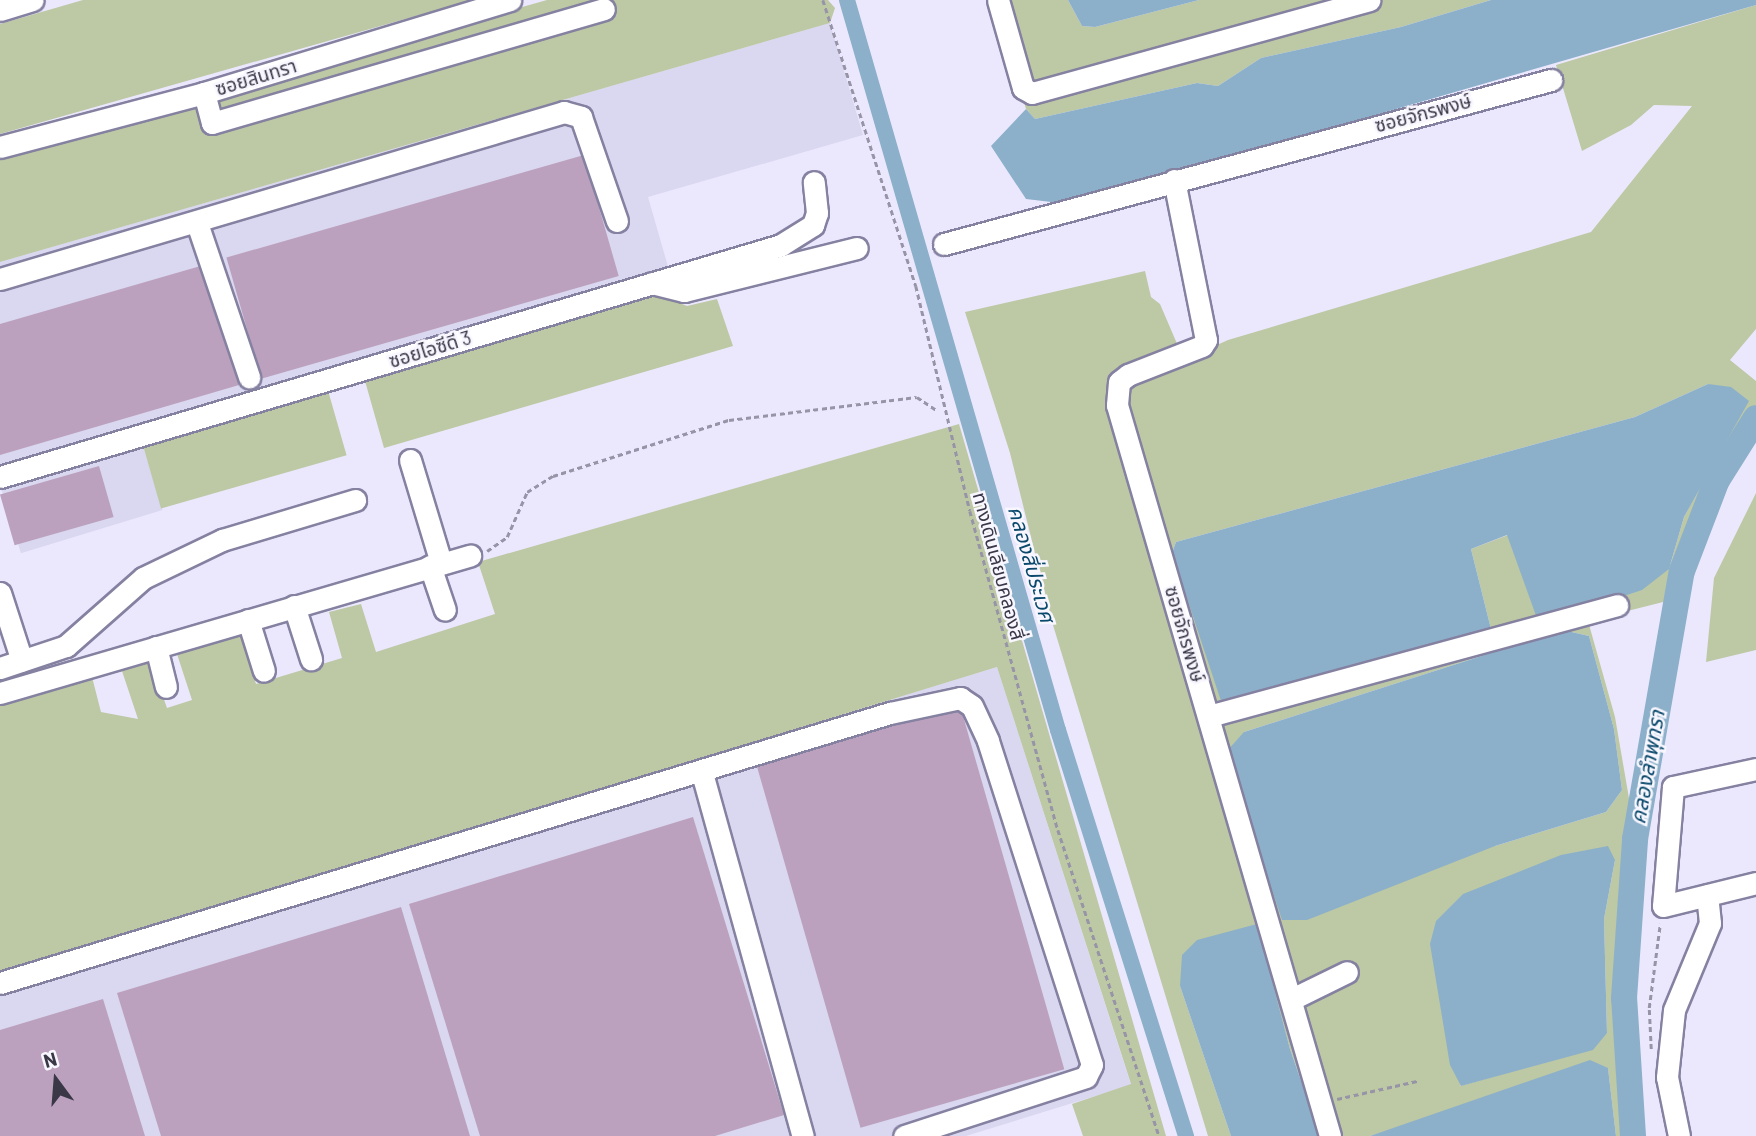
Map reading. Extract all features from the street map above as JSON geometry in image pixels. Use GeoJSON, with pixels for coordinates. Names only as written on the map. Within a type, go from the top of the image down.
{"type":"FeatureCollection","features":[{"type":"Feature","properties":{"kind":"street"},"geometry":{"type":"LineString","coordinates":[[0,9],[33,0]]}},
{"type":"Feature","properties":{"kind":"street","name":"ซอยสินทรา"},"geometry":{"type":"LineString","coordinates":[[0,147],[204,93],[510,0]]}},
{"type":"Feature","properties":{"kind":"street"},"geometry":{"type":"LineString","coordinates":[[998,0],[1023,88],[1032,93],[1368,0]]}},
{"type":"Feature","properties":{"kind":"street"},"geometry":{"type":"LineString","coordinates":[[204,93],[212,123],[604,9]]}},
{"type":"Feature","properties":{"kind":"street","name":"ซอยจักรพงษ์"},"geometry":{"type":"LineString","coordinates":[[944,244],[1551,80]]}},
{"type":"Feature","properties":{"kind":"street"},"geometry":{"type":"LineString","coordinates":[[0,279],[197,223],[564,112],[581,117],[618,221]]}},
{"type":"Feature","properties":{"kind":"street","name":"ซอยจักรพงษ์"},"geometry":{"type":"LineString","coordinates":[[1174,180],[1206,340],[1202,346],[1128,375],[1119,382],[1117,405],[1330,1136]]}},
{"type":"Feature","properties":{"kind":"street","name":"ซอยไอซีดี 3"},"geometry":{"type":"LineString","coordinates":[[0,477],[781,245],[806,232],[817,213],[814,181]]}},
{"type":"Feature","properties":{"kind":"street"},"geometry":{"type":"LineString","coordinates":[[197,223],[249,377]]}},
{"type":"Feature","properties":{"kind":"street"},"geometry":{"type":"LineString","coordinates":[[652,283],[684,291],[857,248]]}},
{"type":"Feature","properties":{"kind":"street"},"geometry":{"type":"LineString","coordinates":[[410,460],[445,610]]}},
{"type":"Feature","properties":{"kind":"street"},"geometry":{"type":"LineString","coordinates":[[0,668],[66,646],[154,572],[222,540],[355,500]]}},
{"type":"Feature","properties":{"kind":"street"},"geometry":{"type":"LineString","coordinates":[[0,693],[435,564],[470,556]]}},
{"type":"Feature","properties":{"kind":"street"},"geometry":{"type":"LineString","coordinates":[[0,593],[22,661]]}},
{"type":"Feature","properties":{"kind":"street"},"geometry":{"type":"LineString","coordinates":[[1209,716],[1617,605]]}},
{"type":"Feature","properties":{"kind":"street"},"geometry":{"type":"LineString","coordinates":[[294,606],[311,659]]}},
{"type":"Feature","properties":{"kind":"street"},"geometry":{"type":"LineString","coordinates":[[248,620],[264,671]]}},
{"type":"Feature","properties":{"kind":"street"},"geometry":{"type":"LineString","coordinates":[[156,647],[166,687]]}},
{"type":"Feature","properties":{"kind":"street"},"geometry":{"type":"LineString","coordinates":[[0,982],[702,773],[944,698],[960,698],[972,706],[988,741],[1092,1065],[1086,1077],[904,1136]]}},
{"type":"Feature","properties":{"kind":"street"},"geometry":{"type":"LineString","coordinates":[[1756,769],[1673,787],[1663,906],[1756,883]]}},
{"type":"Feature","properties":{"kind":"street"},"geometry":{"type":"LineString","coordinates":[[702,773],[803,1136]]}},
{"type":"Feature","properties":{"kind":"street"},"geometry":{"type":"LineString","coordinates":[[1679,1136],[1667,1077],[1674,1010],[1710,923],[1707,895]]}},
{"type":"Feature","properties":{"kind":"street"},"geometry":{"type":"LineString","coordinates":[[1292,999],[1347,972]]}},
{"type":"Feature","properties":{"kind":"path","name":"ทางเดินเลียบคลองสี่"},"geometry":{"type":"LineString","coordinates":[[823,0],[916,286],[974,524],[1058,830],[1159,1136]]}},
{"type":"Feature","properties":{"kind":"path"},"geometry":{"type":"LineString","coordinates":[[470,556],[494,548],[507,537],[527,492],[553,476],[729,420],[916,397],[936,410]]}},
{"type":"Feature","properties":{"kind":"path"},"geometry":{"type":"LineString","coordinates":[[1320,1099],[1363,1096],[1417,1081]]}},
{"type":"Feature","properties":{"kind":"shaded area"},"geometry":{"type":"Polygon","coordinates":[[[830,23],[863,135],[648,197],[669,270],[0,465],[0,262],[830,23]]]}},
{"type":"Feature","properties":{"kind":"shaded area"},"geometry":{"type":"Polygon","coordinates":[[[142,443],[162,510],[21,553],[0,486],[142,443]]]}},
{"type":"Feature","properties":{"kind":"shaded area"},"geometry":{"type":"Polygon","coordinates":[[[997,667],[1131,1085],[966,1136],[0,1136],[0,974],[997,667]]]}},
{"type":"Feature","properties":{"kind":"green space"},"geometry":{"type":"Polygon","coordinates":[[[83,0],[472,0],[0,134],[0,24],[83,0]]]}},
{"type":"Feature","properties":{"kind":"green space"},"geometry":{"type":"Polygon","coordinates":[[[547,0],[828,0],[835,8],[830,23],[0,262],[0,155],[547,0]]]}},
{"type":"Feature","properties":{"kind":"green space"},"geometry":{"type":"Polygon","coordinates":[[[995,0],[1068,0],[1082,26],[1095,27],[1199,0],[1491,0],[1401,27],[1261,58],[1218,86],[1197,83],[1035,119],[1026,109],[995,0]]]}},
{"type":"Feature","properties":{"kind":"green space"},"geometry":{"type":"Polygon","coordinates":[[[1756,5],[1756,329],[1730,360],[1756,381],[1756,406],[1688,532],[1667,601],[1588,621],[1615,717],[1630,804],[1626,1136],[1616,1136],[1608,1068],[1370,1136],[1320,1136],[1290,1049],[1256,924],[1180,986],[1231,1136],[1208,1136],[1053,625],[1010,453],[965,312],[1145,271],[1151,297],[1160,304],[1184,360],[1228,340],[1591,232],[1692,106],[1654,105],[1631,125],[1582,151],[1556,65],[1756,5]],[[1708,384],[1635,417],[1176,542],[1172,553],[1493,637],[1471,549],[1508,535],[1669,569],[1684,517],[1748,401],[1708,384]],[[1563,630],[1244,732],[1495,846],[1606,812],[1622,790],[1614,729],[1589,636],[1563,630]],[[1615,860],[1460,1086],[1531,1066],[1607,1033],[1604,919],[1615,860]]]}},
{"type":"Feature","properties":{"kind":"green space"},"geometry":{"type":"Polygon","coordinates":[[[660,295],[687,306],[717,299],[733,346],[384,448],[365,381],[660,295]]]}},
{"type":"Feature","properties":{"kind":"green space"},"geometry":{"type":"Polygon","coordinates":[[[327,387],[347,455],[161,508],[141,440],[327,387]]]}},
{"type":"Feature","properties":{"kind":"green space"},"geometry":{"type":"Polygon","coordinates":[[[959,424],[1166,1136],[1083,1136],[1072,1104],[1131,1084],[997,667],[0,974],[0,703],[92,677],[101,712],[138,719],[120,665],[149,657],[167,708],[192,700],[176,651],[240,634],[256,684],[342,658],[329,612],[361,604],[376,652],[495,614],[478,562],[959,424]]]}},
{"type":"Feature","properties":{"kind":"green space"},"geometry":{"type":"Polygon","coordinates":[[[1756,493],[1756,650],[1706,662],[1714,578],[1756,493]]]}},
{"type":"Feature","properties":{"kind":"water"},"geometry":{"type":"Polygon","coordinates":[[[1068,0],[1199,0],[1095,27],[1082,26],[1068,0]]]}},
{"type":"Feature","properties":{"kind":"water"},"geometry":{"type":"Polygon","coordinates":[[[1491,0],[1756,0],[1756,5],[1068,204],[1026,199],[991,146],[1026,109],[1035,119],[1197,83],[1218,86],[1261,58],[1401,27],[1491,0]]]}},
{"type":"Feature","properties":{"kind":"water"},"geometry":{"type":"Polygon","coordinates":[[[1708,384],[1731,387],[1749,401],[1684,517],[1669,569],[1642,590],[1539,624],[1507,535],[1471,549],[1493,637],[1225,713],[1172,553],[1176,542],[1635,417],[1708,384]]]}},
{"type":"Feature","properties":{"kind":"water"},"geometry":{"type":"Polygon","coordinates":[[[1563,630],[1589,636],[1614,729],[1622,790],[1606,812],[1495,846],[1307,920],[1282,920],[1226,752],[1244,732],[1563,630]]]}},
{"type":"Feature","properties":{"kind":"water"},"geometry":{"type":"Polygon","coordinates":[[[1608,846],[1615,860],[1604,919],[1607,1033],[1593,1050],[1461,1086],[1450,1065],[1430,944],[1436,921],[1463,894],[1561,855],[1608,846]]]}},
{"type":"Feature","properties":{"kind":"water"},"geometry":{"type":"Polygon","coordinates":[[[1257,924],[1290,1049],[1320,1136],[1231,1136],[1180,986],[1182,955],[1197,940],[1257,924]]]}},
{"type":"Feature","properties":{"kind":"water"},"geometry":{"type":"Polygon","coordinates":[[[1590,1060],[1608,1068],[1616,1136],[1370,1136],[1590,1060]]]}},
{"type":"Feature","properties":{"kind":"building"},"geometry":{"type":"Polygon","coordinates":[[[584,155],[619,276],[261,379],[226,258],[584,155]]]}},
{"type":"Feature","properties":{"kind":"building"},"geometry":{"type":"Polygon","coordinates":[[[204,265],[239,385],[0,455],[0,324],[204,265]]]}},
{"type":"Feature","properties":{"kind":"building"},"geometry":{"type":"Polygon","coordinates":[[[99,466],[114,517],[15,545],[0,494],[99,466]]]}},
{"type":"Feature","properties":{"kind":"building"},"geometry":{"type":"Polygon","coordinates":[[[959,702],[1064,1069],[861,1128],[755,760],[959,702]]]}},
{"type":"Feature","properties":{"kind":"building"},"geometry":{"type":"Polygon","coordinates":[[[693,817],[784,1115],[715,1136],[480,1136],[409,904],[693,817]]]}},
{"type":"Feature","properties":{"kind":"building"},"geometry":{"type":"Polygon","coordinates":[[[401,907],[470,1136],[161,1136],[117,993],[401,907]]]}},
{"type":"Feature","properties":{"kind":"building"},"geometry":{"type":"Polygon","coordinates":[[[103,999],[145,1136],[0,1136],[0,1030],[103,999]]]}},
{"type":"Feature","properties":{"kind":"waterway","name":"คลองสี่ประเวศ"},"geometry":{"type":"LineString","coordinates":[[847,0],[1058,730],[1186,1136]]}},
{"type":"Feature","properties":{"kind":"waterway","name":"คลองลำพุทรา"},"geometry":{"type":"LineString","coordinates":[[1633,1136],[1624,998],[1635,839],[1682,571],[1717,480],[1756,418]]}}]}
